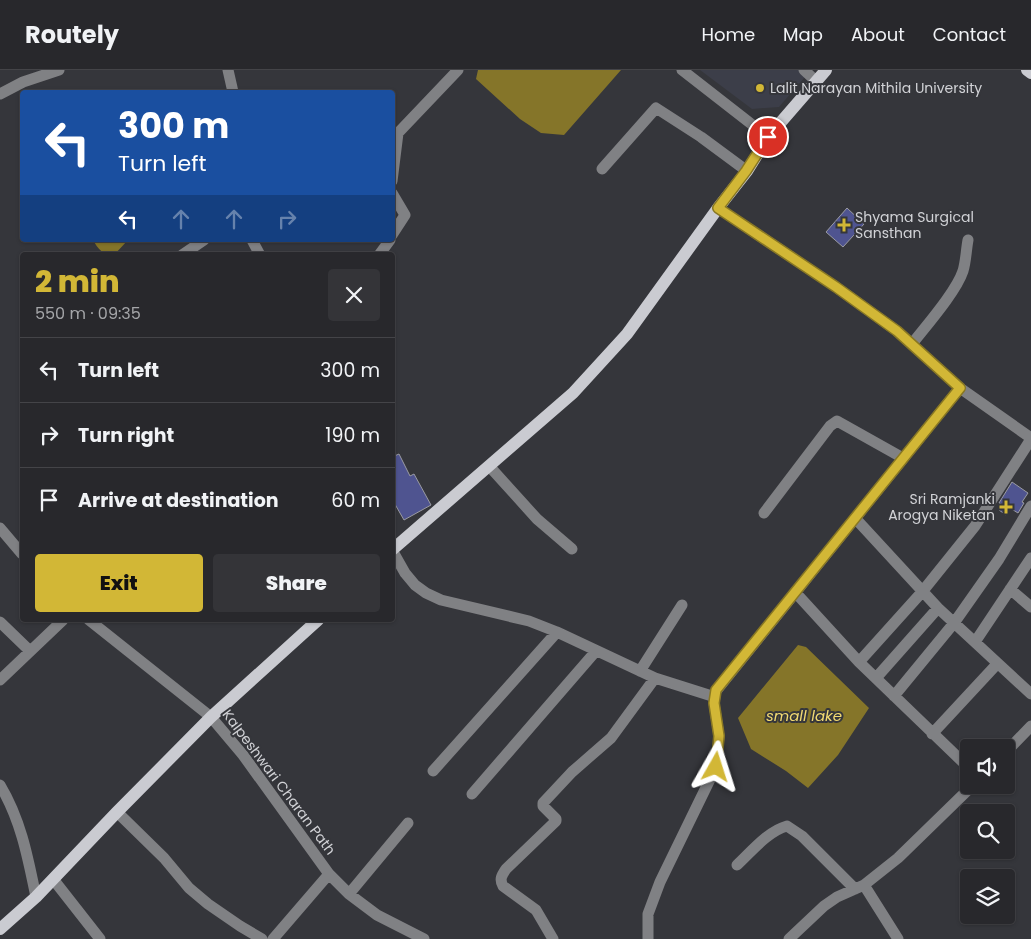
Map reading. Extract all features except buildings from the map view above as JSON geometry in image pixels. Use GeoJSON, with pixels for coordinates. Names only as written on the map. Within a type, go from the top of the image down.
{"type":"FeatureCollection","features":[{"type":"Feature","properties":{"kind":"main road"},"geometry":{"type":"LineString","coordinates":[[395,547],[573,393],[628,334],[746,171],[768,137],[826,70]]}},
{"type":"Feature","properties":{"kind":"main road"},"geometry":{"type":"LineString","coordinates":[[0,929],[36,897],[211,716],[316,622]]}},
{"type":"Feature","properties":{"kind":"street"},"geometry":{"type":"LineString","coordinates":[[0,94],[43,72],[59,70]]}},
{"type":"Feature","properties":{"kind":"street"},"geometry":{"type":"LineString","coordinates":[[228,70],[232,90]]}},
{"type":"Feature","properties":{"kind":"street"},"geometry":{"type":"LineString","coordinates":[[395,158],[398,134],[458,70]]}},
{"type":"Feature","properties":{"kind":"street"},"geometry":{"type":"LineString","coordinates":[[682,70],[768,137]]}},
{"type":"Feature","properties":{"kind":"street"},"geometry":{"type":"LineString","coordinates":[[804,70],[817,82]]}},
{"type":"Feature","properties":{"kind":"street"},"geometry":{"type":"LineString","coordinates":[[602,169],[656,108],[701,137],[746,171]]}},
{"type":"Feature","properties":{"kind":"street"},"geometry":{"type":"LineString","coordinates":[[395,198],[405,214],[395,230]]}},
{"type":"Feature","properties":{"kind":"street"},"geometry":{"type":"LineString","coordinates":[[718,208],[836,287],[897,331],[960,388],[1031,438],[975,526],[922,592],[859,662]]}},
{"type":"Feature","properties":{"kind":"street"},"geometry":{"type":"LineString","coordinates":[[912,344],[956,287],[963,273],[968,240]]}},
{"type":"Feature","properties":{"kind":"street"},"geometry":{"type":"LineString","coordinates":[[186,252],[201,242]]}},
{"type":"Feature","properties":{"kind":"street"},"geometry":{"type":"LineString","coordinates":[[648,939],[648,914],[660,882],[716,767],[719,736],[716,690],[960,388]]}},
{"type":"Feature","properties":{"kind":"street"},"geometry":{"type":"LineString","coordinates":[[764,513],[834,422],[840,422],[903,458]]}},
{"type":"Feature","properties":{"kind":"street"},"geometry":{"type":"LineString","coordinates":[[490,467],[537,519],[572,549]]}},
{"type":"Feature","properties":{"kind":"street"},"geometry":{"type":"LineString","coordinates":[[894,696],[954,623],[999,559],[1031,506]]}},
{"type":"Feature","properties":{"kind":"street"},"geometry":{"type":"LineString","coordinates":[[855,518],[938,608],[997,664],[1029,687]]}},
{"type":"Feature","properties":{"kind":"street"},"geometry":{"type":"LineString","coordinates":[[0,528],[20,552]]}},
{"type":"Feature","properties":{"kind":"street"},"geometry":{"type":"LineString","coordinates":[[395,555],[405,573],[415,585],[426,593],[442,600],[529,621],[557,632],[655,678],[715,697]]}},
{"type":"Feature","properties":{"kind":"street"},"geometry":{"type":"LineString","coordinates":[[975,642],[1031,558]]}},
{"type":"Feature","properties":{"kind":"street"},"geometry":{"type":"LineString","coordinates":[[1010,589],[1031,607]]}},
{"type":"Feature","properties":{"kind":"street"},"geometry":{"type":"LineString","coordinates":[[795,592],[859,662],[960,760]]}},
{"type":"Feature","properties":{"kind":"street"},"geometry":{"type":"LineString","coordinates":[[640,671],[682,605]]}},
{"type":"Feature","properties":{"kind":"street"},"geometry":{"type":"LineString","coordinates":[[876,678],[938,608]]}},
{"type":"Feature","properties":{"kind":"street"},"geometry":{"type":"LineString","coordinates":[[0,622],[30,651]]}},
{"type":"Feature","properties":{"kind":"street"},"geometry":{"type":"LineString","coordinates":[[0,680],[61,622]]}},
{"type":"Feature","properties":{"kind":"street","name":"Kalpeshwari Charan Path"},"geometry":{"type":"LineString","coordinates":[[92,622],[211,716],[243,755],[329,874],[349,894],[377,916],[424,939]]}},
{"type":"Feature","properties":{"kind":"street"},"geometry":{"type":"LineString","coordinates":[[433,771],[557,632]]}},
{"type":"Feature","properties":{"kind":"street"},"geometry":{"type":"LineString","coordinates":[[472,794],[596,651]]}},
{"type":"Feature","properties":{"kind":"street"},"geometry":{"type":"LineString","coordinates":[[932,734],[997,664]]}},
{"type":"Feature","properties":{"kind":"street"},"geometry":{"type":"LineString","coordinates":[[553,939],[536,910],[503,886],[500,880],[501,876],[556,822],[556,819],[543,806],[543,803],[572,772],[611,738],[655,678]]}},
{"type":"Feature","properties":{"kind":"street"},"geometry":{"type":"LineString","coordinates":[[1015,743],[1031,726]]}},
{"type":"Feature","properties":{"kind":"street"},"geometry":{"type":"LineString","coordinates":[[1,789],[19,826],[26,846],[36,897]]}},
{"type":"Feature","properties":{"kind":"street"},"geometry":{"type":"LineString","coordinates":[[789,939],[824,906],[837,897],[859,887],[898,858],[964,794]]}},
{"type":"Feature","properties":{"kind":"street"},"geometry":{"type":"LineString","coordinates":[[117,812],[164,858],[189,888],[216,910],[262,939]]}},
{"type":"Feature","properties":{"kind":"street"},"geometry":{"type":"LineString","coordinates":[[349,894],[408,823]]}},
{"type":"Feature","properties":{"kind":"street"},"geometry":{"type":"LineString","coordinates":[[737,865],[771,834],[787,826],[802,836],[859,887],[898,939]]}},
{"type":"Feature","properties":{"kind":"street"},"geometry":{"type":"LineString","coordinates":[[273,939],[329,874]]}},
{"type":"Feature","properties":{"kind":"street"},"geometry":{"type":"LineString","coordinates":[[53,879],[100,939]]}},
{"type":"Feature","properties":{"kind":"shaded area","name":"Lalit Narayan Mithila University"},"geometry":{"type":"Polygon","coordinates":[[[700,70],[811,70],[779,107],[752,109],[700,70]]]}},
{"type":"Feature","properties":{"kind":"water"},"geometry":{"type":"Polygon","coordinates":[[[478,70],[621,70],[564,135],[541,133],[520,119],[476,79],[478,70]]]}},
{"type":"Feature","properties":{"kind":"water"},"geometry":{"type":"Polygon","coordinates":[[[94,242],[126,242],[117,252],[103,252],[94,242]]]}},
{"type":"Feature","properties":{"kind":"water","name":"small lake"},"geometry":{"type":"Polygon","coordinates":[[[798,645],[806,647],[869,708],[838,755],[808,788],[786,771],[751,749],[738,718],[798,645]]]}},
{"type":"Feature","properties":{"kind":"place","name":"Lalit Narayan Mithila University"},"geometry":{"type":"Point","coordinates":[760,88]}},
{"type":"Feature","properties":{"kind":"place","name":"Shyama Surgical Sansthan"},"geometry":{"type":"Point","coordinates":[844,225]}},
{"type":"Feature","properties":{"kind":"place","name":"Sri Ramjanki Arogya Niketan"},"geometry":{"type":"Point","coordinates":[1006,507]}},
{"type":"Feature","properties":{"kind":"route"},"geometry":{"type":"LineString","coordinates":[[716,767],[719,736],[714,703],[716,690],[960,388],[897,331],[836,287],[718,208],[746,171],[768,137]]}}]}
